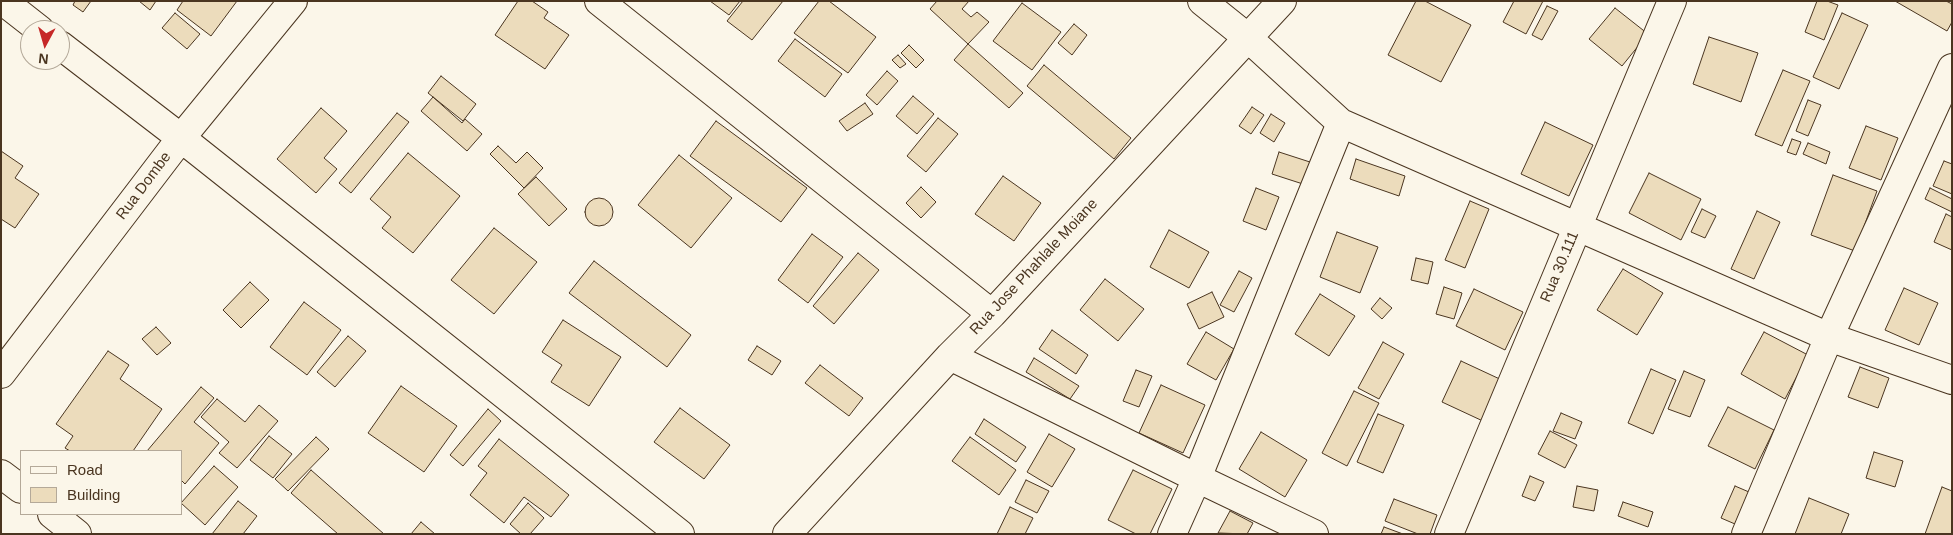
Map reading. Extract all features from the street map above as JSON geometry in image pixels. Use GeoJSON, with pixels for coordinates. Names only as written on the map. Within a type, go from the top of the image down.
{"type":"FeatureCollection","features":[{"type":"Feature","properties":{"kind":"street"},"geometry":{"type":"LineString","coordinates":[[3,1],[27,20]]}},
{"type":"Feature","properties":{"kind":"street","name":"Rua Dombe"},"geometry":{"type":"LineString","coordinates":[[1,374],[181,138],[293,1]]}},
{"type":"Feature","properties":{"kind":"street"},"geometry":{"type":"LineString","coordinates":[[598,1],[992,314]]}},
{"type":"Feature","properties":{"kind":"street"},"geometry":{"type":"LineString","coordinates":[[1202,1],[1248,38],[1341,123],[1576,228],[1829,337],[1952,380]]}},
{"type":"Feature","properties":{"kind":"street","name":"Rua Jose Phahlale Moiane"},"geometry":{"type":"LineString","coordinates":[[788,534],[950,356],[992,314],[1282,1]]}},
{"type":"Feature","properties":{"kind":"street","name":"Rua 30.111"},"geometry":{"type":"LineString","coordinates":[[1449,534],[1672,1]]}},
{"type":"Feature","properties":{"kind":"street"},"geometry":{"type":"LineString","coordinates":[[70,53],[181,138],[680,534]]}},
{"type":"Feature","properties":{"kind":"street"},"geometry":{"type":"LineString","coordinates":[[1746,534],[1829,337],[1952,68]]}},
{"type":"Feature","properties":{"kind":"street"},"geometry":{"type":"LineString","coordinates":[[1172,534],[1197,478],[1341,123]]}},
{"type":"Feature","properties":{"kind":"street"},"geometry":{"type":"LineString","coordinates":[[950,356],[1314,534]]}},
{"type":"Feature","properties":{"kind":"street"},"geometry":{"type":"LineString","coordinates":[[1,474],[20,488]]}},
{"type":"Feature","properties":{"kind":"street"},"geometry":{"type":"LineString","coordinates":[[53,515],[77,534]]}},
{"type":"Feature","properties":{"kind":"building"},"geometry":{"type":"Polygon","coordinates":[[[75,1],[91,1],[83,12],[73,5],[75,1]]]}},
{"type":"Feature","properties":{"kind":"building"},"geometry":{"type":"Polygon","coordinates":[[[139,1],[156,1],[150,10],[139,1]]]}},
{"type":"Feature","properties":{"kind":"building"},"geometry":{"type":"Polygon","coordinates":[[[183,1],[237,1],[211,36],[177,10],[183,1]]]}},
{"type":"Feature","properties":{"kind":"building"},"geometry":{"type":"Polygon","coordinates":[[[518,1],[532,1],[548,12],[544,18],[569,35],[545,69],[495,35],[518,1]]]}},
{"type":"Feature","properties":{"kind":"building"},"geometry":{"type":"Polygon","coordinates":[[[710,1],[740,1],[729,15],[710,1]]]}},
{"type":"Feature","properties":{"kind":"building"},"geometry":{"type":"Polygon","coordinates":[[[743,1],[783,1],[752,40],[727,21],[743,1]]]}},
{"type":"Feature","properties":{"kind":"building"},"geometry":{"type":"Polygon","coordinates":[[[819,1],[829,1],[876,37],[848,73],[794,33],[819,1]]]}},
{"type":"Feature","properties":{"kind":"building"},"geometry":{"type":"Polygon","coordinates":[[[937,1],[969,1],[962,9],[971,17],[977,12],[989,22],[968,44],[930,9],[937,1]]]}},
{"type":"Feature","properties":{"kind":"building"},"geometry":{"type":"Polygon","coordinates":[[[1416,1],[1425,1],[1471,25],[1441,82],[1388,55],[1416,1]]]}},
{"type":"Feature","properties":{"kind":"building"},"geometry":{"type":"Polygon","coordinates":[[[1514,1],[1543,1],[1526,34],[1503,22],[1514,1]]]}},
{"type":"Feature","properties":{"kind":"building"},"geometry":{"type":"Polygon","coordinates":[[[1817,1],[1827,1],[1838,5],[1824,40],[1805,32],[1817,1]]]}},
{"type":"Feature","properties":{"kind":"building"},"geometry":{"type":"Polygon","coordinates":[[[1895,1],[1946,1],[1952,4],[1952,22],[1947,31],[1895,1]]]}},
{"type":"Feature","properties":{"kind":"building"},"geometry":{"type":"Polygon","coordinates":[[[1022,3],[1061,32],[1032,70],[993,41],[1022,3]]]}},
{"type":"Feature","properties":{"kind":"building"},"geometry":{"type":"Polygon","coordinates":[[[1547,6],[1558,11],[1542,40],[1532,35],[1547,6]]]}},
{"type":"Feature","properties":{"kind":"building"},"geometry":{"type":"Polygon","coordinates":[[[1615,8],[1648,34],[1622,66],[1589,39],[1615,8]]]}},
{"type":"Feature","properties":{"kind":"building"},"geometry":{"type":"Polygon","coordinates":[[[175,13],[200,34],[187,49],[162,28],[175,13]]]}},
{"type":"Feature","properties":{"kind":"building"},"geometry":{"type":"Polygon","coordinates":[[[1842,13],[1868,25],[1839,89],[1813,77],[1842,13]]]}},
{"type":"Feature","properties":{"kind":"building"},"geometry":{"type":"Polygon","coordinates":[[[1074,24],[1087,35],[1072,55],[1058,43],[1074,24]]]}},
{"type":"Feature","properties":{"kind":"building"},"geometry":{"type":"Polygon","coordinates":[[[1709,37],[1758,53],[1741,102],[1693,84],[1709,37]]]}},
{"type":"Feature","properties":{"kind":"building"},"geometry":{"type":"Polygon","coordinates":[[[795,39],[842,74],[825,97],[778,61],[795,39]]]}},
{"type":"Feature","properties":{"kind":"building"},"geometry":{"type":"Polygon","coordinates":[[[968,44],[1023,93],[1009,108],[954,60],[968,44]]]}},
{"type":"Feature","properties":{"kind":"building"},"geometry":{"type":"Polygon","coordinates":[[[909,45],[924,60],[916,68],[901,53],[909,45]]]}},
{"type":"Feature","properties":{"kind":"building"},"geometry":{"type":"Polygon","coordinates":[[[898,55],[906,64],[900,68],[892,60],[898,55]]]}},
{"type":"Feature","properties":{"kind":"building"},"geometry":{"type":"Polygon","coordinates":[[[1044,65],[1131,138],[1114,159],[1027,86],[1044,65]]]}},
{"type":"Feature","properties":{"kind":"building"},"geometry":{"type":"Polygon","coordinates":[[[1783,70],[1810,81],[1782,146],[1755,135],[1783,70]]]}},
{"type":"Feature","properties":{"kind":"building"},"geometry":{"type":"Polygon","coordinates":[[[887,71],[898,81],[877,105],[866,95],[887,71]]]}},
{"type":"Feature","properties":{"kind":"building"},"geometry":{"type":"Polygon","coordinates":[[[441,76],[476,104],[463,121],[428,93],[441,76]]]}},
{"type":"Feature","properties":{"kind":"building"},"geometry":{"type":"Polygon","coordinates":[[[913,96],[934,114],[917,134],[896,116],[913,96]]]}},
{"type":"Feature","properties":{"kind":"building"},"geometry":{"type":"Polygon","coordinates":[[[433,97],[462,123],[465,119],[482,134],[467,151],[421,111],[433,97]]]}},
{"type":"Feature","properties":{"kind":"building"},"geometry":{"type":"Polygon","coordinates":[[[1808,100],[1821,105],[1808,136],[1796,131],[1808,100]]]}},
{"type":"Feature","properties":{"kind":"building"},"geometry":{"type":"Polygon","coordinates":[[[865,103],[873,114],[847,131],[839,121],[865,103]]]}},
{"type":"Feature","properties":{"kind":"building"},"geometry":{"type":"Polygon","coordinates":[[[1252,107],[1264,115],[1251,134],[1239,126],[1252,107]]]}},
{"type":"Feature","properties":{"kind":"building"},"geometry":{"type":"Polygon","coordinates":[[[321,108],[347,131],[324,158],[337,169],[316,193],[277,159],[321,108]]]}},
{"type":"Feature","properties":{"kind":"building"},"geometry":{"type":"Polygon","coordinates":[[[397,113],[409,122],[351,193],[339,183],[397,113]]]}},
{"type":"Feature","properties":{"kind":"building"},"geometry":{"type":"Polygon","coordinates":[[[1271,114],[1285,123],[1274,142],[1260,133],[1271,114]]]}},
{"type":"Feature","properties":{"kind":"building"},"geometry":{"type":"Polygon","coordinates":[[[938,118],[958,134],[926,172],[907,156],[938,118]]]}},
{"type":"Feature","properties":{"kind":"building"},"geometry":{"type":"Polygon","coordinates":[[[716,121],[807,188],[781,222],[690,156],[716,121]]]}},
{"type":"Feature","properties":{"kind":"building"},"geometry":{"type":"Polygon","coordinates":[[[1545,122],[1593,145],[1569,196],[1521,174],[1545,122]]]}},
{"type":"Feature","properties":{"kind":"building"},"geometry":{"type":"Polygon","coordinates":[[[1866,126],[1898,138],[1881,180],[1849,168],[1866,126]]]}},
{"type":"Feature","properties":{"kind":"building"},"geometry":{"type":"Polygon","coordinates":[[[1792,139],[1801,142],[1796,155],[1787,152],[1792,139]]]}},
{"type":"Feature","properties":{"kind":"building"},"geometry":{"type":"Polygon","coordinates":[[[1808,143],[1830,152],[1826,164],[1803,154],[1808,143]]]}},
{"type":"Feature","properties":{"kind":"building"},"geometry":{"type":"Polygon","coordinates":[[[498,146],[516,163],[527,152],[543,168],[524,188],[490,154],[498,146]]]}},
{"type":"Feature","properties":{"kind":"building"},"geometry":{"type":"Polygon","coordinates":[[[1,151],[23,166],[15,178],[39,194],[15,228],[1,219],[1,151]]]}},
{"type":"Feature","properties":{"kind":"building"},"geometry":{"type":"Polygon","coordinates":[[[1279,152],[1313,163],[1306,185],[1272,174],[1279,152]]]}},
{"type":"Feature","properties":{"kind":"building"},"geometry":{"type":"Polygon","coordinates":[[[408,153],[460,196],[413,253],[382,228],[391,217],[370,199],[408,153]]]}},
{"type":"Feature","properties":{"kind":"building"},"geometry":{"type":"Polygon","coordinates":[[[679,155],[732,198],[691,248],[638,205],[679,155]]]}},
{"type":"Feature","properties":{"kind":"building"},"geometry":{"type":"Polygon","coordinates":[[[1356,159],[1405,176],[1399,196],[1350,179],[1356,159]]]}},
{"type":"Feature","properties":{"kind":"building"},"geometry":{"type":"Polygon","coordinates":[[[1944,161],[1952,164],[1952,194],[1933,186],[1944,161]]]}},
{"type":"Feature","properties":{"kind":"building"},"geometry":{"type":"Polygon","coordinates":[[[1649,173],[1701,199],[1681,240],[1629,213],[1649,173]]]}},
{"type":"Feature","properties":{"kind":"building"},"geometry":{"type":"Polygon","coordinates":[[[1833,175],[1877,191],[1855,251],[1811,235],[1833,175]]]}},
{"type":"Feature","properties":{"kind":"building"},"geometry":{"type":"Polygon","coordinates":[[[1003,176],[1041,203],[1014,241],[975,214],[1003,176]]]}},
{"type":"Feature","properties":{"kind":"building"},"geometry":{"type":"Polygon","coordinates":[[[536,177],[567,209],[549,226],[518,194],[536,177]]]}},
{"type":"Feature","properties":{"kind":"building"},"geometry":{"type":"Polygon","coordinates":[[[921,187],[936,202],[921,218],[906,203],[921,187]]]}},
{"type":"Feature","properties":{"kind":"building"},"geometry":{"type":"Polygon","coordinates":[[[1256,188],[1279,197],[1266,230],[1243,221],[1256,188]]]}},
{"type":"Feature","properties":{"kind":"building"},"geometry":{"type":"Polygon","coordinates":[[[1930,188],[1952,199],[1952,212],[1925,199],[1930,188]]]}},
{"type":"Feature","properties":{"kind":"building"},"geometry":{"type":"Polygon","coordinates":[[[599,198],[609,202],[613,212],[609,222],[599,226],[589,222],[585,212],[589,202],[599,198]]]}},
{"type":"Feature","properties":{"kind":"building"},"geometry":{"type":"Polygon","coordinates":[[[1470,201],[1489,209],[1465,268],[1445,260],[1470,201]]]}},
{"type":"Feature","properties":{"kind":"building"},"geometry":{"type":"Polygon","coordinates":[[[1702,209],[1716,216],[1705,238],[1691,232],[1702,209]]]}},
{"type":"Feature","properties":{"kind":"building"},"geometry":{"type":"Polygon","coordinates":[[[1757,211],[1780,222],[1754,279],[1731,269],[1757,211]]]}},
{"type":"Feature","properties":{"kind":"building"},"geometry":{"type":"Polygon","coordinates":[[[1946,214],[1952,217],[1952,250],[1934,242],[1946,214]]]}},
{"type":"Feature","properties":{"kind":"building"},"geometry":{"type":"Polygon","coordinates":[[[494,228],[537,262],[494,314],[451,280],[494,228]]]}},
{"type":"Feature","properties":{"kind":"building"},"geometry":{"type":"Polygon","coordinates":[[[1169,230],[1209,252],[1189,288],[1150,267],[1169,230]]]}},
{"type":"Feature","properties":{"kind":"building"},"geometry":{"type":"Polygon","coordinates":[[[1337,232],[1378,247],[1360,293],[1320,277],[1337,232]]]}},
{"type":"Feature","properties":{"kind":"building"},"geometry":{"type":"Polygon","coordinates":[[[812,234],[843,257],[808,303],[778,280],[812,234]]]}},
{"type":"Feature","properties":{"kind":"building"},"geometry":{"type":"Polygon","coordinates":[[[858,253],[879,270],[834,324],[813,306],[858,253]]]}},
{"type":"Feature","properties":{"kind":"building"},"geometry":{"type":"Polygon","coordinates":[[[1416,258],[1433,262],[1428,284],[1411,280],[1416,258]]]}},
{"type":"Feature","properties":{"kind":"building"},"geometry":{"type":"Polygon","coordinates":[[[594,261],[691,335],[667,367],[569,293],[594,261]]]}},
{"type":"Feature","properties":{"kind":"building"},"geometry":{"type":"Polygon","coordinates":[[[1623,269],[1663,293],[1637,335],[1597,310],[1623,269]]]}},
{"type":"Feature","properties":{"kind":"building"},"geometry":{"type":"Polygon","coordinates":[[[1239,271],[1252,278],[1234,312],[1220,305],[1239,271]]]}},
{"type":"Feature","properties":{"kind":"building"},"geometry":{"type":"Polygon","coordinates":[[[1105,279],[1144,309],[1118,341],[1080,310],[1105,279]]]}},
{"type":"Feature","properties":{"kind":"building"},"geometry":{"type":"Polygon","coordinates":[[[250,282],[269,300],[241,328],[223,310],[250,282]]]}},
{"type":"Feature","properties":{"kind":"building"},"geometry":{"type":"Polygon","coordinates":[[[1444,287],[1462,293],[1454,319],[1436,314],[1444,287]]]}},
{"type":"Feature","properties":{"kind":"building"},"geometry":{"type":"Polygon","coordinates":[[[1904,288],[1938,303],[1919,345],[1885,330],[1904,288]]]}},
{"type":"Feature","properties":{"kind":"building"},"geometry":{"type":"Polygon","coordinates":[[[1474,289],[1523,312],[1505,350],[1456,326],[1474,289]]]}},
{"type":"Feature","properties":{"kind":"building"},"geometry":{"type":"Polygon","coordinates":[[[1212,292],[1224,317],[1199,329],[1187,304],[1212,292]]]}},
{"type":"Feature","properties":{"kind":"building"},"geometry":{"type":"Polygon","coordinates":[[[1320,294],[1355,316],[1329,356],[1295,334],[1320,294]]]}},
{"type":"Feature","properties":{"kind":"building"},"geometry":{"type":"Polygon","coordinates":[[[1380,298],[1392,308],[1382,319],[1371,309],[1380,298]]]}},
{"type":"Feature","properties":{"kind":"building"},"geometry":{"type":"Polygon","coordinates":[[[304,302],[341,330],[307,375],[270,347],[304,302]]]}},
{"type":"Feature","properties":{"kind":"building"},"geometry":{"type":"Polygon","coordinates":[[[563,320],[621,357],[589,406],[551,382],[562,365],[542,352],[563,320]]]}},
{"type":"Feature","properties":{"kind":"building"},"geometry":{"type":"Polygon","coordinates":[[[156,327],[171,343],[157,355],[142,339],[156,327]]]}},
{"type":"Feature","properties":{"kind":"building"},"geometry":{"type":"Polygon","coordinates":[[[1052,330],[1088,355],[1076,374],[1039,349],[1052,330]]]}},
{"type":"Feature","properties":{"kind":"building"},"geometry":{"type":"Polygon","coordinates":[[[1206,332],[1234,349],[1216,380],[1187,364],[1206,332]]]}},
{"type":"Feature","properties":{"kind":"building"},"geometry":{"type":"Polygon","coordinates":[[[1764,332],[1808,355],[1785,399],[1741,374],[1764,332]]]}},
{"type":"Feature","properties":{"kind":"building"},"geometry":{"type":"Polygon","coordinates":[[[348,336],[366,351],[335,387],[317,372],[348,336]]]}},
{"type":"Feature","properties":{"kind":"building"},"geometry":{"type":"Polygon","coordinates":[[[1383,342],[1404,354],[1379,399],[1358,388],[1383,342]]]}},
{"type":"Feature","properties":{"kind":"building"},"geometry":{"type":"Polygon","coordinates":[[[757,346],[781,361],[772,375],[748,360],[757,346]]]}},
{"type":"Feature","properties":{"kind":"building"},"geometry":{"type":"Polygon","coordinates":[[[108,351],[129,365],[120,379],[162,409],[134,450],[68,450],[65,448],[73,436],[56,424],[108,351]]]}},
{"type":"Feature","properties":{"kind":"building"},"geometry":{"type":"Polygon","coordinates":[[[1034,358],[1079,386],[1070,399],[1026,372],[1034,358]]]}},
{"type":"Feature","properties":{"kind":"building"},"geometry":{"type":"Polygon","coordinates":[[[1461,361],[1504,381],[1485,422],[1442,402],[1461,361]]]}},
{"type":"Feature","properties":{"kind":"building"},"geometry":{"type":"Polygon","coordinates":[[[820,365],[863,398],[849,416],[805,383],[820,365]]]}},
{"type":"Feature","properties":{"kind":"building"},"geometry":{"type":"Polygon","coordinates":[[[1860,367],[1889,378],[1878,408],[1848,397],[1860,367]]]}},
{"type":"Feature","properties":{"kind":"building"},"geometry":{"type":"Polygon","coordinates":[[[1651,369],[1676,380],[1653,434],[1628,423],[1651,369]]]}},
{"type":"Feature","properties":{"kind":"building"},"geometry":{"type":"Polygon","coordinates":[[[1136,370],[1152,376],[1139,407],[1123,401],[1136,370]]]}},
{"type":"Feature","properties":{"kind":"building"},"geometry":{"type":"Polygon","coordinates":[[[1684,371],[1705,380],[1690,417],[1668,409],[1684,371]]]}},
{"type":"Feature","properties":{"kind":"building"},"geometry":{"type":"Polygon","coordinates":[[[1161,385],[1205,405],[1183,453],[1139,433],[1161,385]]]}},
{"type":"Feature","properties":{"kind":"building"},"geometry":{"type":"Polygon","coordinates":[[[401,386],[457,426],[424,472],[368,433],[401,386]]]}},
{"type":"Feature","properties":{"kind":"building"},"geometry":{"type":"Polygon","coordinates":[[[201,387],[214,398],[194,422],[219,443],[185,484],[182,481],[182,450],[148,450],[201,387]]]}},
{"type":"Feature","properties":{"kind":"building"},"geometry":{"type":"Polygon","coordinates":[[[1354,391],[1379,403],[1347,466],[1322,453],[1354,391]]]}},
{"type":"Feature","properties":{"kind":"building"},"geometry":{"type":"Polygon","coordinates":[[[217,399],[245,422],[259,405],[278,421],[237,468],[219,453],[229,442],[201,417],[217,399]]]}},
{"type":"Feature","properties":{"kind":"building"},"geometry":{"type":"Polygon","coordinates":[[[1728,407],[1774,430],[1755,469],[1708,446],[1728,407]]]}},
{"type":"Feature","properties":{"kind":"building"},"geometry":{"type":"Polygon","coordinates":[[[680,408],[730,445],[704,479],[654,442],[680,408]]]}},
{"type":"Feature","properties":{"kind":"building"},"geometry":{"type":"Polygon","coordinates":[[[488,409],[501,421],[463,466],[450,455],[488,409]]]}},
{"type":"Feature","properties":{"kind":"building"},"geometry":{"type":"Polygon","coordinates":[[[1561,413],[1582,422],[1575,439],[1553,431],[1561,413]]]}},
{"type":"Feature","properties":{"kind":"building"},"geometry":{"type":"Polygon","coordinates":[[[1378,414],[1404,425],[1383,473],[1357,462],[1378,414]]]}},
{"type":"Feature","properties":{"kind":"building"},"geometry":{"type":"Polygon","coordinates":[[[984,419],[1026,447],[1016,462],[975,434],[984,419]]]}},
{"type":"Feature","properties":{"kind":"building"},"geometry":{"type":"Polygon","coordinates":[[[1550,431],[1577,445],[1565,468],[1538,454],[1550,431]]]}},
{"type":"Feature","properties":{"kind":"building"},"geometry":{"type":"Polygon","coordinates":[[[1261,432],[1307,460],[1285,497],[1239,469],[1261,432]]]}},
{"type":"Feature","properties":{"kind":"building"},"geometry":{"type":"Polygon","coordinates":[[[1049,434],[1075,449],[1052,487],[1027,472],[1049,434]]]}},
{"type":"Feature","properties":{"kind":"building"},"geometry":{"type":"Polygon","coordinates":[[[269,436],[292,454],[273,478],[250,460],[269,436]]]}},
{"type":"Feature","properties":{"kind":"building"},"geometry":{"type":"Polygon","coordinates":[[[316,437],[329,449],[288,491],[275,479],[316,437]]]}},
{"type":"Feature","properties":{"kind":"building"},"geometry":{"type":"Polygon","coordinates":[[[970,437],[1016,470],[999,495],[952,461],[970,437]]]}},
{"type":"Feature","properties":{"kind":"building"},"geometry":{"type":"Polygon","coordinates":[[[499,439],[569,495],[551,517],[524,497],[504,523],[470,495],[487,473],[478,466],[499,439]]]}},
{"type":"Feature","properties":{"kind":"building"},"geometry":{"type":"Polygon","coordinates":[[[1874,452],[1903,461],[1895,487],[1866,478],[1874,452]]]}},
{"type":"Feature","properties":{"kind":"building"},"geometry":{"type":"Polygon","coordinates":[[[214,466],[238,487],[205,525],[182,502],[214,466]]]}},
{"type":"Feature","properties":{"kind":"building"},"geometry":{"type":"Polygon","coordinates":[[[311,470],[384,534],[338,534],[291,493],[311,470]]]}},
{"type":"Feature","properties":{"kind":"building"},"geometry":{"type":"Polygon","coordinates":[[[1133,470],[1172,489],[1150,534],[1136,534],[1108,520],[1133,470]]]}},
{"type":"Feature","properties":{"kind":"building"},"geometry":{"type":"Polygon","coordinates":[[[1530,476],[1544,482],[1535,501],[1522,496],[1530,476]]]}},
{"type":"Feature","properties":{"kind":"building"},"geometry":{"type":"Polygon","coordinates":[[[1026,480],[1049,491],[1037,513],[1015,502],[1026,480]]]}},
{"type":"Feature","properties":{"kind":"building"},"geometry":{"type":"Polygon","coordinates":[[[1577,486],[1598,490],[1594,511],[1573,507],[1577,486]]]}},
{"type":"Feature","properties":{"kind":"building"},"geometry":{"type":"Polygon","coordinates":[[[1735,486],[1749,492],[1735,524],[1721,518],[1735,486]]]}},
{"type":"Feature","properties":{"kind":"building"},"geometry":{"type":"Polygon","coordinates":[[[1942,487],[1952,491],[1952,534],[1925,534],[1942,487]]]}},
{"type":"Feature","properties":{"kind":"building"},"geometry":{"type":"Polygon","coordinates":[[[1809,498],[1849,514],[1841,534],[1795,534],[1809,498]]]}},
{"type":"Feature","properties":{"kind":"building"},"geometry":{"type":"Polygon","coordinates":[[[1394,499],[1437,515],[1430,534],[1418,534],[1385,521],[1394,499]]]}},
{"type":"Feature","properties":{"kind":"building"},"geometry":{"type":"Polygon","coordinates":[[[238,501],[257,516],[243,534],[212,534],[238,501]]]}},
{"type":"Feature","properties":{"kind":"building"},"geometry":{"type":"Polygon","coordinates":[[[1623,502],[1653,512],[1648,527],[1618,516],[1623,502]]]}},
{"type":"Feature","properties":{"kind":"building"},"geometry":{"type":"Polygon","coordinates":[[[528,503],[544,518],[530,534],[521,534],[510,524],[528,503]]]}},
{"type":"Feature","properties":{"kind":"building"},"geometry":{"type":"Polygon","coordinates":[[[1010,507],[1033,518],[1025,534],[997,534],[1010,507]]]}},
{"type":"Feature","properties":{"kind":"building"},"geometry":{"type":"Polygon","coordinates":[[[1230,511],[1253,523],[1247,534],[1218,533],[1230,511]]]}},
{"type":"Feature","properties":{"kind":"building"},"geometry":{"type":"Polygon","coordinates":[[[421,522],[435,534],[411,534],[421,522]]]}},
{"type":"Feature","properties":{"kind":"building"},"geometry":{"type":"Polygon","coordinates":[[[1384,527],[1403,534],[1381,534],[1384,527]]]}}]}
